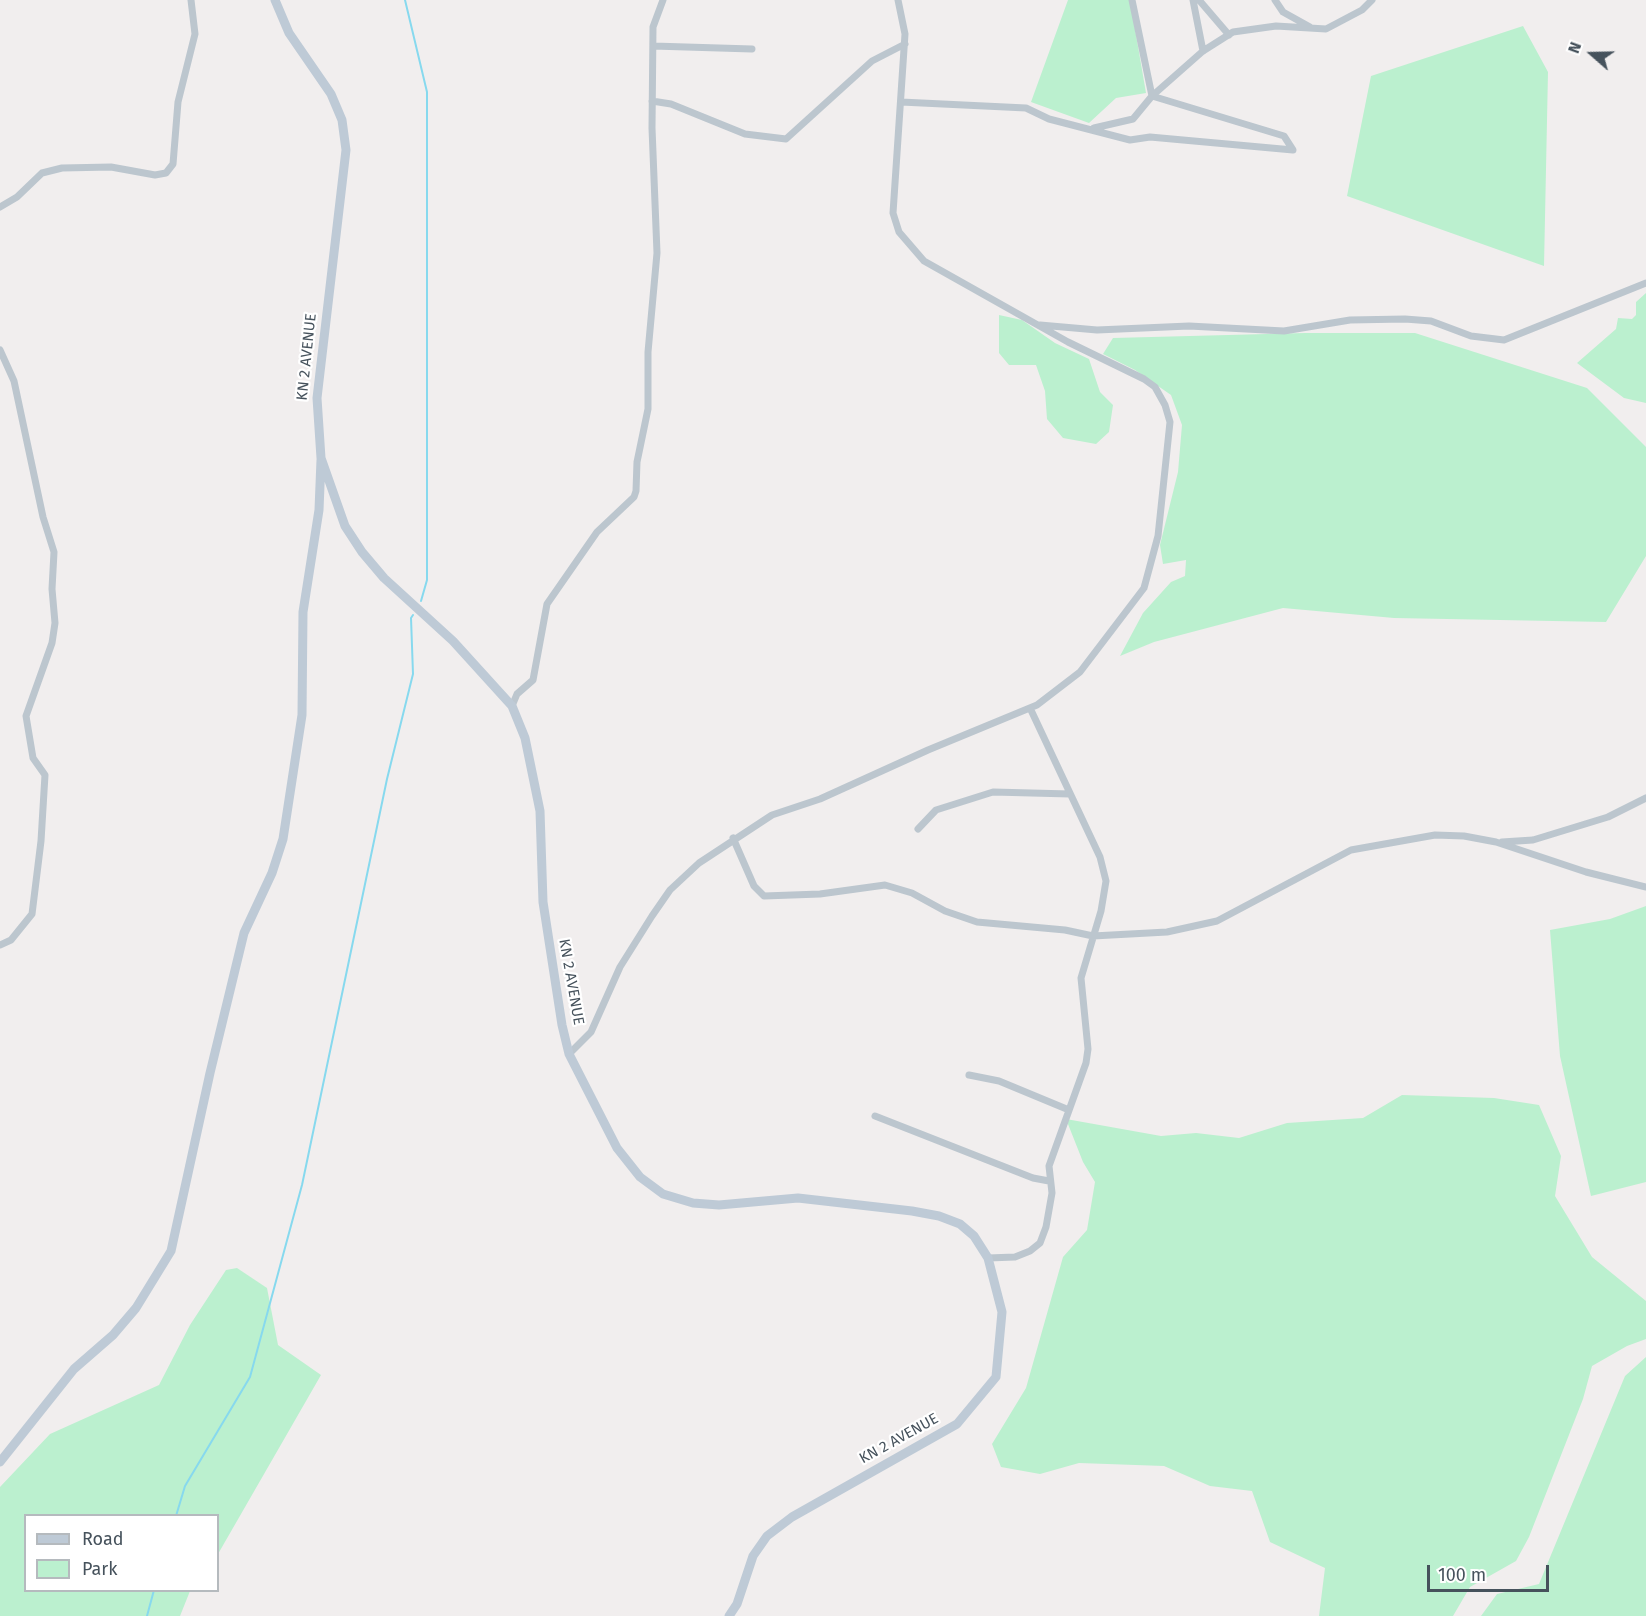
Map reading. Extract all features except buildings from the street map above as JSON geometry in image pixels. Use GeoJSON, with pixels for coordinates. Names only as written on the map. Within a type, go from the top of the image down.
{"type":"FeatureCollection","features":[{"type":"Feature","properties":{"kind":"main road","name":"KN 2 AVENUE"},"geometry":{"type":"LineString","coordinates":[[275,0],[289,33],[331,94],[342,120],[346,150],[317,398],[321,458],[345,525],[362,552],[384,579],[453,641],[512,706],[525,738],[540,811],[543,903],[556,999],[570,1054],[617,1148],[640,1177],[663,1194],[693,1203],[719,1205],[798,1198],[939,1216],[960,1224],[975,1236],[988,1258],[1002,1312],[996,1377],[957,1424],[802,1511],[767,1536],[753,1556],[737,1604],[729,1616]]}},
{"type":"Feature","properties":{"kind":"main road"},"geometry":{"type":"LineString","coordinates":[[0,1462],[74,1369],[113,1335],[136,1308],[171,1251],[210,1073],[244,933],[272,873],[283,839],[301,725],[303,612],[319,510],[321,458]]}},
{"type":"Feature","properties":{"kind":"street"},"geometry":{"type":"LineString","coordinates":[[0,207],[17,197],[42,173],[62,168],[111,167],[155,175],[166,173],[173,164],[178,102],[195,34],[191,0]]}},
{"type":"Feature","properties":{"kind":"street"},"geometry":{"type":"LineString","coordinates":[[512,706],[517,694],[533,680],[547,604],[597,532],[634,497],[636,491],[637,462],[648,409],[648,352],[657,253],[652,101],[653,27],[663,0]]}},
{"type":"Feature","properties":{"kind":"street"},"geometry":{"type":"LineString","coordinates":[[570,1054],[591,1032],[620,967],[670,890],[699,863],[733,838],[772,815],[820,799],[928,750],[1030,708],[1080,672],[1144,588],[1158,536],[1170,422],[1163,400],[1151,384],[1037,325],[924,261],[899,232],[893,213],[905,44],[898,0]]}},
{"type":"Feature","properties":{"kind":"street"},"geometry":{"type":"LineString","coordinates":[[1132,0],[1152,96]]}},
{"type":"Feature","properties":{"kind":"street"},"geometry":{"type":"LineString","coordinates":[[1193,0],[1203,51]]}},
{"type":"Feature","properties":{"kind":"street"},"geometry":{"type":"LineString","coordinates":[[1198,0],[1229,35]]}},
{"type":"Feature","properties":{"kind":"street"},"geometry":{"type":"LineString","coordinates":[[1275,0],[1283,12],[1312,28]]}},
{"type":"Feature","properties":{"kind":"street"},"geometry":{"type":"LineString","coordinates":[[1091,129],[1133,119],[1152,96],[1203,51],[1229,35],[1276,26],[1326,29],[1362,10],[1372,0]]}},
{"type":"Feature","properties":{"kind":"street"},"geometry":{"type":"LineString","coordinates":[[652,101],[671,104],[745,134],[786,139],[872,61],[905,44]]}},
{"type":"Feature","properties":{"kind":"street"},"geometry":{"type":"LineString","coordinates":[[653,46],[752,49]]}},
{"type":"Feature","properties":{"kind":"street"},"geometry":{"type":"LineString","coordinates":[[901,102],[1026,108],[1048,119],[1130,140],[1150,136],[1293,150],[1284,136],[1152,96]]}},
{"type":"Feature","properties":{"kind":"street"},"geometry":{"type":"LineString","coordinates":[[1037,325],[1097,330],[1189,326],[1284,331],[1350,320],[1405,319],[1431,321],[1471,336],[1504,340],[1646,283]]}},
{"type":"Feature","properties":{"kind":"street"},"geometry":{"type":"LineString","coordinates":[[0,350],[15,381],[43,517],[54,552],[52,589],[55,623],[52,643],[26,716],[33,758],[45,776],[41,841],[32,914],[11,940],[0,945]]}},
{"type":"Feature","properties":{"kind":"street"},"geometry":{"type":"LineString","coordinates":[[988,1258],[1015,1257],[1040,1243],[1050,1212],[1052,1193],[1049,1166],[1088,1049],[1081,978],[1101,911],[1105,872],[1030,708]]}},
{"type":"Feature","properties":{"kind":"street"},"geometry":{"type":"LineString","coordinates":[[918,829],[936,810],[993,792],[1070,794]]}},
{"type":"Feature","properties":{"kind":"street"},"geometry":{"type":"LineString","coordinates":[[1496,842],[1533,840],[1608,817],[1646,798]]}},
{"type":"Feature","properties":{"kind":"street"},"geometry":{"type":"LineString","coordinates":[[733,838],[754,886],[764,896],[820,894],[885,885],[912,893],[945,911],[977,922],[1065,930],[1093,936],[1167,932],[1217,921],[1351,850],[1435,835],[1464,836],[1496,842],[1586,872],[1646,887]]}},
{"type":"Feature","properties":{"kind":"street"},"geometry":{"type":"LineString","coordinates":[[969,1075],[999,1081],[1069,1110]]}},
{"type":"Feature","properties":{"kind":"street"},"geometry":{"type":"LineString","coordinates":[[875,1116],[1033,1178],[1049,1181]]}},
{"type":"Feature","properties":{"kind":"green space"},"geometry":{"type":"Polygon","coordinates":[[[1068,0],[1130,0],[1146,93],[1116,98],[1089,123],[1031,102],[1068,0]]]}},
{"type":"Feature","properties":{"kind":"green space"},"geometry":{"type":"Polygon","coordinates":[[[1523,26],[1548,72],[1544,266],[1347,196],[1371,76],[1523,26]]]}},
{"type":"Feature","properties":{"kind":"green space"},"geometry":{"type":"Polygon","coordinates":[[[1646,293],[1646,403],[1624,398],[1577,363],[1616,329],[1618,318],[1632,319],[1636,315],[1636,302],[1646,293]]]}},
{"type":"Feature","properties":{"kind":"green space"},"geometry":{"type":"Polygon","coordinates":[[[999,315],[1022,320],[1055,343],[1089,359],[1100,392],[1113,405],[1109,432],[1096,444],[1063,438],[1047,419],[1045,391],[1036,365],[1009,365],[999,353],[999,315]]]}},
{"type":"Feature","properties":{"kind":"green space"},"geometry":{"type":"Polygon","coordinates":[[[1305,333],[1415,333],[1587,388],[1646,447],[1646,556],[1606,622],[1394,618],[1283,608],[1154,642],[1120,656],[1143,613],[1171,582],[1185,576],[1186,560],[1163,564],[1160,545],[1178,472],[1182,425],[1171,395],[1135,370],[1103,354],[1113,338],[1305,333]]]}},
{"type":"Feature","properties":{"kind":"green space"},"geometry":{"type":"Polygon","coordinates":[[[1646,906],[1646,1182],[1591,1196],[1560,1056],[1550,930],[1610,919],[1646,906]]]}},
{"type":"Feature","properties":{"kind":"green space"},"geometry":{"type":"Polygon","coordinates":[[[1402,1095],[1494,1098],[1539,1105],[1561,1156],[1555,1196],[1592,1257],[1646,1301],[1646,1339],[1627,1346],[1592,1366],[1583,1399],[1529,1537],[1516,1561],[1470,1587],[1453,1616],[1319,1616],[1325,1568],[1270,1542],[1252,1491],[1210,1486],[1164,1466],[1079,1463],[1040,1474],[1001,1467],[992,1444],[1026,1388],[1063,1257],[1087,1230],[1095,1182],[1083,1162],[1066,1119],[1161,1136],[1196,1133],[1239,1138],[1287,1123],[1363,1118],[1402,1095]]]}},
{"type":"Feature","properties":{"kind":"green space"},"geometry":{"type":"Polygon","coordinates":[[[237,1268],[267,1288],[278,1345],[321,1375],[219,1552],[219,1514],[24,1514],[24,1592],[190,1592],[180,1616],[0,1616],[0,1487],[50,1434],[159,1385],[190,1325],[226,1270],[237,1268]]]}},
{"type":"Feature","properties":{"kind":"green space"},"geometry":{"type":"Polygon","coordinates":[[[1646,1357],[1646,1616],[1481,1616],[1497,1594],[1539,1584],[1625,1376],[1646,1357]]]}},
{"type":"Feature","properties":{"kind":"waterway"},"geometry":{"type":"LineString","coordinates":[[405,0],[427,92],[427,580],[421,601]]}},
{"type":"Feature","properties":{"kind":"waterway"},"geometry":{"type":"LineString","coordinates":[[177,1514],[185,1486],[250,1377],[302,1185],[387,779],[413,674],[411,618],[413,615]]}},
{"type":"Feature","properties":{"kind":"waterway"},"geometry":{"type":"LineString","coordinates":[[147,1616],[153,1592]]}}]}
